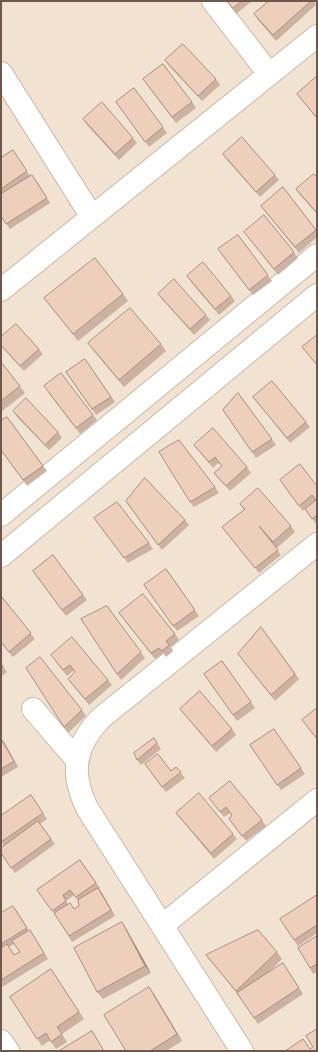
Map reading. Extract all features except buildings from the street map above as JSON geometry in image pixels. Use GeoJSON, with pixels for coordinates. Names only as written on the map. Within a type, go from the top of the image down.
{"type":"FeatureCollection","features":[{"type":"Feature","properties":{"kind":"street"},"geometry":{"type":"LineString","coordinates":[[213,1],[269,74]]}},
{"type":"Feature","properties":{"kind":"street"},"geometry":{"type":"LineString","coordinates":[[1,290],[317,36]]}},
{"type":"Feature","properties":{"kind":"street"},"geometry":{"type":"LineString","coordinates":[[1,73],[92,217]]}},
{"type":"Feature","properties":{"kind":"street"},"geometry":{"type":"LineString","coordinates":[[1,515],[317,255]]}},
{"type":"Feature","properties":{"kind":"street"},"geometry":{"type":"LineString","coordinates":[[269,295],[288,319]]}},
{"type":"Feature","properties":{"kind":"street"},"geometry":{"type":"LineString","coordinates":[[1,556],[317,295]]}},
{"type":"Feature","properties":{"kind":"street"},"geometry":{"type":"LineString","coordinates":[[242,1051],[88,808],[80,793],[76,777],[77,760],[81,744],[89,730],[101,718],[317,544]]}},
{"type":"Feature","properties":{"kind":"street"},"geometry":{"type":"LineString","coordinates":[[33,709],[77,760]]}},
{"type":"Feature","properties":{"kind":"street"},"geometry":{"type":"LineString","coordinates":[[163,925],[317,800]]}},
{"type":"Feature","properties":{"kind":"street"},"geometry":{"type":"LineString","coordinates":[[1,1041],[8,1051]]}},
{"type":"Feature","properties":{"kind":"shaded area"},"geometry":{"type":"Polygon","coordinates":[[[1,1],[317,1],[317,1051],[1,1051],[1,1]]]}}]}
